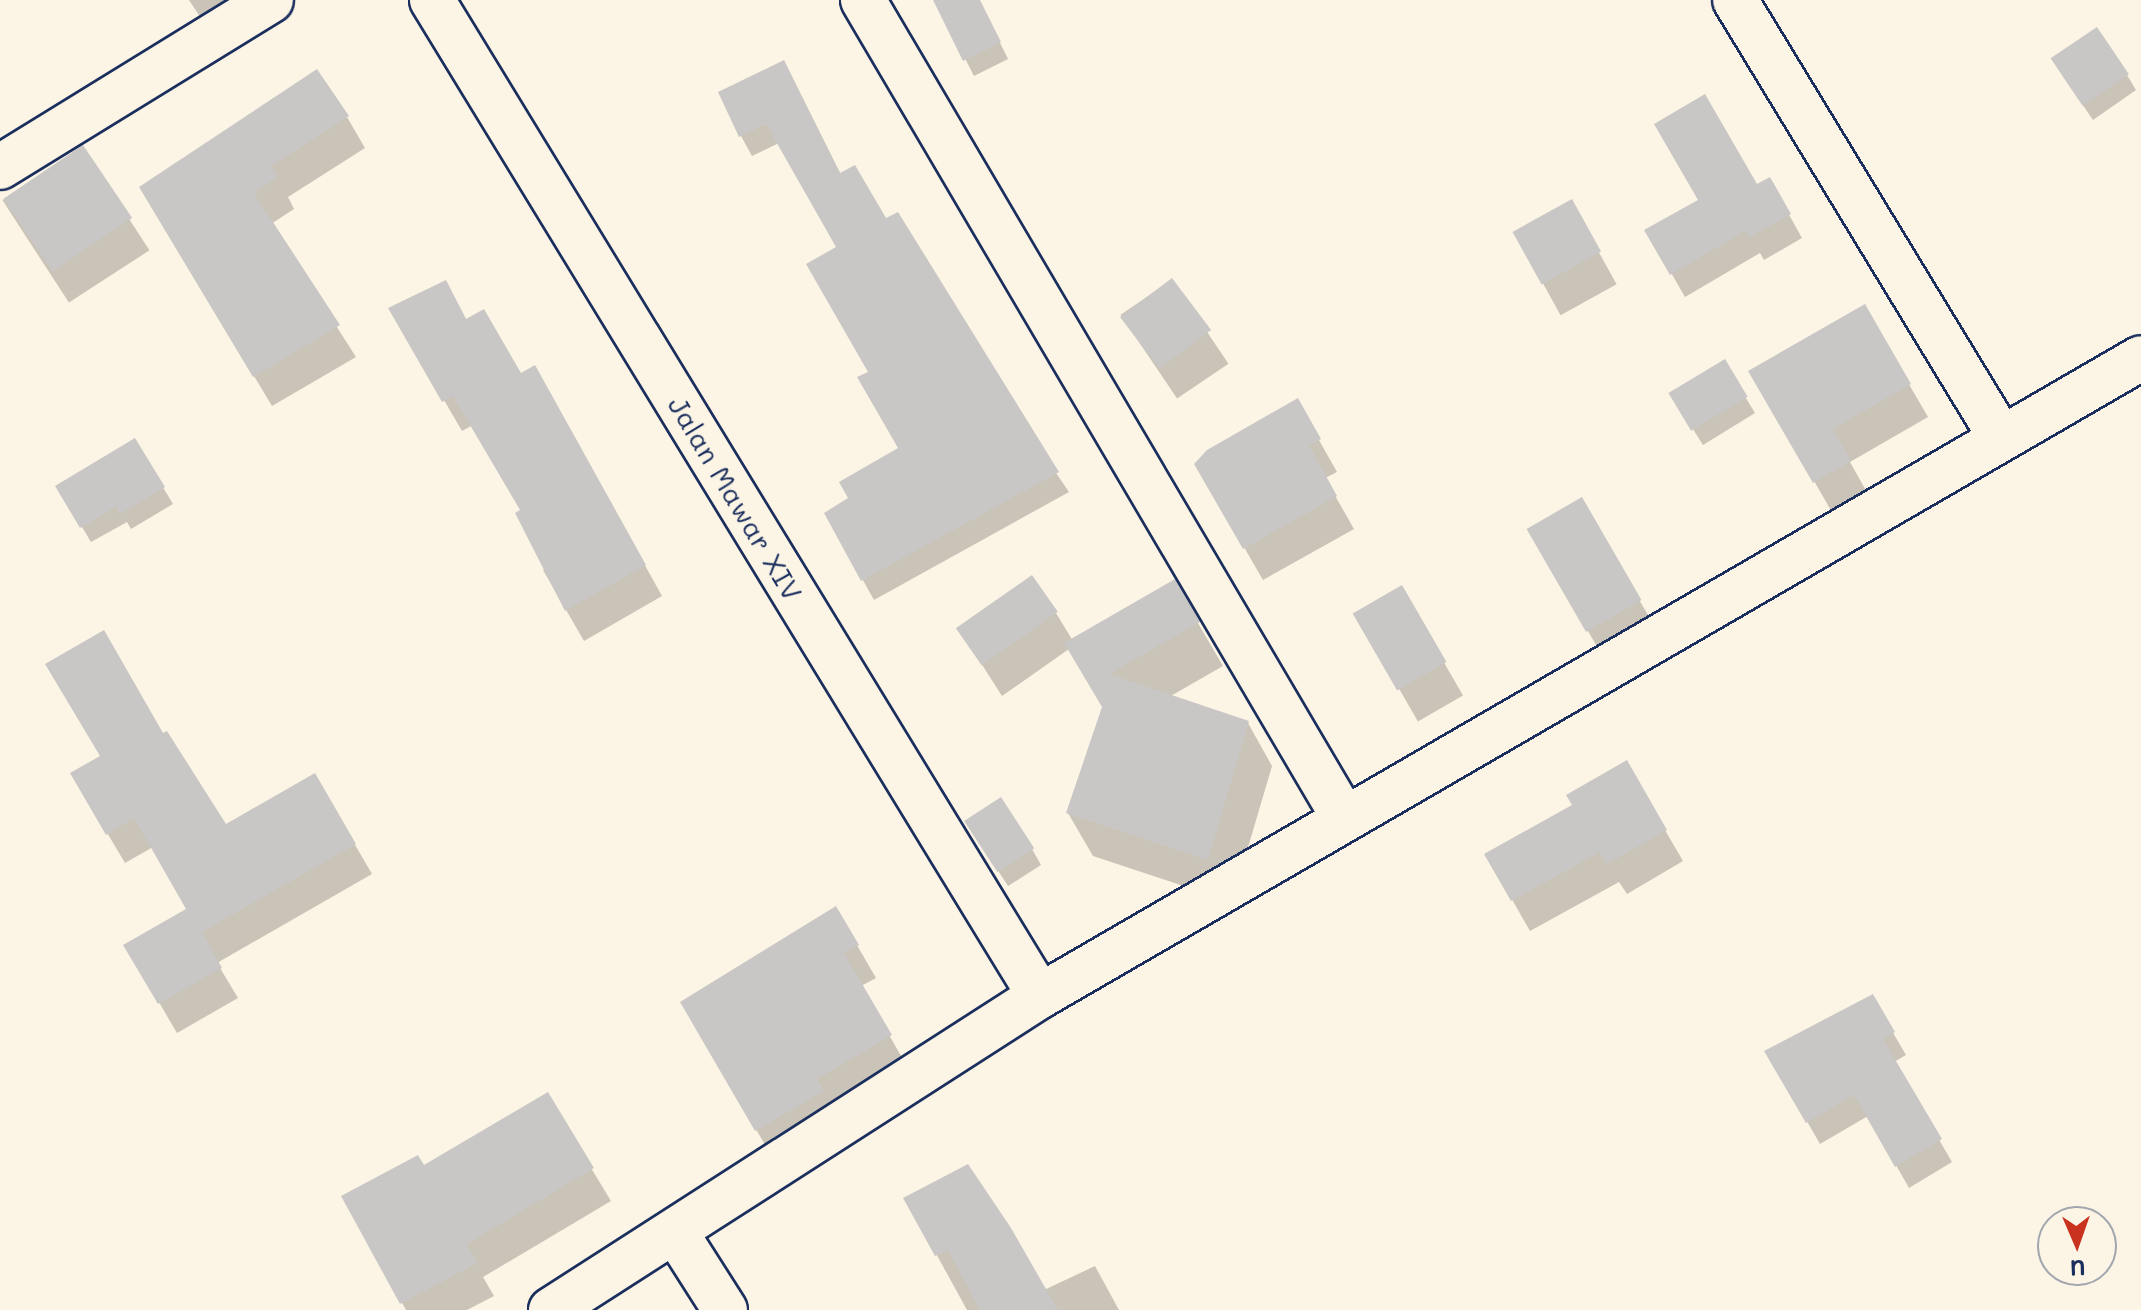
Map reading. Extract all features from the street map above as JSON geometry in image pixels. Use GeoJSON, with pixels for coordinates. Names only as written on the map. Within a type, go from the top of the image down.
{"type":"FeatureCollection","features":[{"type":"Feature","properties":{"kind":"street"},"geometry":{"type":"LineString","coordinates":[[0,167],[271,0]]}},
{"type":"Feature","properties":{"kind":"street","name":"Jalan Mawar XIV"},"geometry":{"type":"LineString","coordinates":[[432,0],[1040,996]]}},
{"type":"Feature","properties":{"kind":"street"},"geometry":{"type":"LineString","coordinates":[[863,0],[1344,818]]}},
{"type":"Feature","properties":{"kind":"street"},"geometry":{"type":"LineString","coordinates":[[1735,0],[2000,436]]}},
{"type":"Feature","properties":{"kind":"street"},"geometry":{"type":"LineString","coordinates":[[551,1310],[676,1233],[1040,996],[2000,436],[2141,358]]}},
{"type":"Feature","properties":{"kind":"street"},"geometry":{"type":"LineString","coordinates":[[676,1233],[725,1310]]}},
{"type":"Feature","properties":{"kind":"building"},"geometry":{"type":"Polygon","coordinates":[[[933,0],[980,0],[1001,42],[963,61],[933,0]]]}},
{"type":"Feature","properties":{"kind":"building"},"geometry":{"type":"Polygon","coordinates":[[[2097,27],[2129,74],[2082,106],[2051,58],[2097,27]]]}},
{"type":"Feature","properties":{"kind":"building"},"geometry":{"type":"Polygon","coordinates":[[[784,60],[840,173],[855,165],[886,218],[898,212],[1059,472],[861,581],[824,513],[848,498],[839,482],[898,448],[857,377],[868,372],[806,264],[836,247],[766,124],[739,137],[718,92],[784,60]]]}},
{"type":"Feature","properties":{"kind":"building"},"geometry":{"type":"Polygon","coordinates":[[[317,69],[349,116],[271,166],[278,177],[254,193],[340,325],[253,377],[139,187],[317,69]]]}},
{"type":"Feature","properties":{"kind":"building"},"geometry":{"type":"Polygon","coordinates":[[[1705,94],[1757,184],[1770,177],[1791,214],[1749,238],[1745,231],[1670,275],[1644,230],[1698,200],[1654,124],[1705,94]]]}},
{"type":"Feature","properties":{"kind":"building"},"geometry":{"type":"Polygon","coordinates":[[[83,145],[132,218],[53,272],[3,199],[83,145]]]}},
{"type":"Feature","properties":{"kind":"building"},"geometry":{"type":"Polygon","coordinates":[[[1572,199],[1601,251],[1542,284],[1513,232],[1572,199]]]}},
{"type":"Feature","properties":{"kind":"building"},"geometry":{"type":"Polygon","coordinates":[[[1172,278],[1211,330],[1159,369],[1120,317],[1172,278]]]}},
{"type":"Feature","properties":{"kind":"building"},"geometry":{"type":"Polygon","coordinates":[[[446,280],[466,319],[484,309],[521,373],[535,365],[646,565],[565,611],[515,513],[520,510],[453,396],[442,402],[388,308],[446,280]]]}},
{"type":"Feature","properties":{"kind":"building"},"geometry":{"type":"Polygon","coordinates":[[[1865,304],[1911,384],[1833,429],[1851,461],[1813,483],[1748,371],[1865,304]]]}},
{"type":"Feature","properties":{"kind":"building"},"geometry":{"type":"Polygon","coordinates":[[[1725,359],[1748,397],[1691,431],[1668,393],[1725,359]]]}},
{"type":"Feature","properties":{"kind":"building"},"geometry":{"type":"Polygon","coordinates":[[[1298,398],[1321,439],[1309,445],[1337,496],[1243,549],[1194,464],[1207,450],[1298,398]]]}},
{"type":"Feature","properties":{"kind":"building"},"geometry":{"type":"Polygon","coordinates":[[[135,438],[165,487],[120,514],[116,507],[80,528],[55,486],[135,438]]]}},
{"type":"Feature","properties":{"kind":"building"},"geometry":{"type":"Polygon","coordinates":[[[1582,497],[1642,600],[1586,632],[1527,529],[1582,497]]]}},
{"type":"Feature","properties":{"kind":"building"},"geometry":{"type":"Polygon","coordinates":[[[1032,575],[1058,612],[982,665],[956,628],[1032,575]]]}},
{"type":"Feature","properties":{"kind":"building"},"geometry":{"type":"Polygon","coordinates":[[[1175,579],[1200,622],[1109,674],[1249,721],[1208,860],[1066,813],[1102,707],[1064,643],[1175,579]]]}},
{"type":"Feature","properties":{"kind":"building"},"geometry":{"type":"Polygon","coordinates":[[[1402,585],[1446,662],[1397,691],[1353,614],[1402,585]]]}},
{"type":"Feature","properties":{"kind":"building"},"geometry":{"type":"Polygon","coordinates":[[[104,630],[163,733],[167,731],[226,824],[315,773],[356,844],[202,932],[222,968],[158,1004],[123,945],[186,909],[134,818],[106,835],[70,773],[100,756],[45,664],[104,630]]]}},
{"type":"Feature","properties":{"kind":"building"},"geometry":{"type":"Polygon","coordinates":[[[1627,760],[1667,830],[1607,864],[1600,852],[1511,901],[1484,854],[1572,805],[1566,795],[1627,760]]]}},
{"type":"Feature","properties":{"kind":"building"},"geometry":{"type":"Polygon","coordinates":[[[1001,797],[1034,848],[997,872],[964,821],[1001,797]]]}},
{"type":"Feature","properties":{"kind":"building"},"geometry":{"type":"Polygon","coordinates":[[[836,906],[859,945],[844,953],[892,1035],[817,1079],[824,1091],[755,1131],[680,1002],[836,906]]]}},
{"type":"Feature","properties":{"kind":"building"},"geometry":{"type":"Polygon","coordinates":[[[1873,994],[1895,1032],[1883,1039],[1942,1139],[1895,1167],[1854,1095],[1806,1123],[1764,1051],[1873,994]]]}},
{"type":"Feature","properties":{"kind":"building"},"geometry":{"type":"Polygon","coordinates":[[[548,1092],[594,1168],[467,1244],[477,1263],[400,1304],[341,1196],[418,1155],[424,1165],[548,1092]]]}},
{"type":"Feature","properties":{"kind":"building"},"geometry":{"type":"Polygon","coordinates":[[[968,1164],[1011,1228],[1058,1310],[980,1310],[948,1250],[935,1256],[903,1198],[968,1164]]]}}]}
